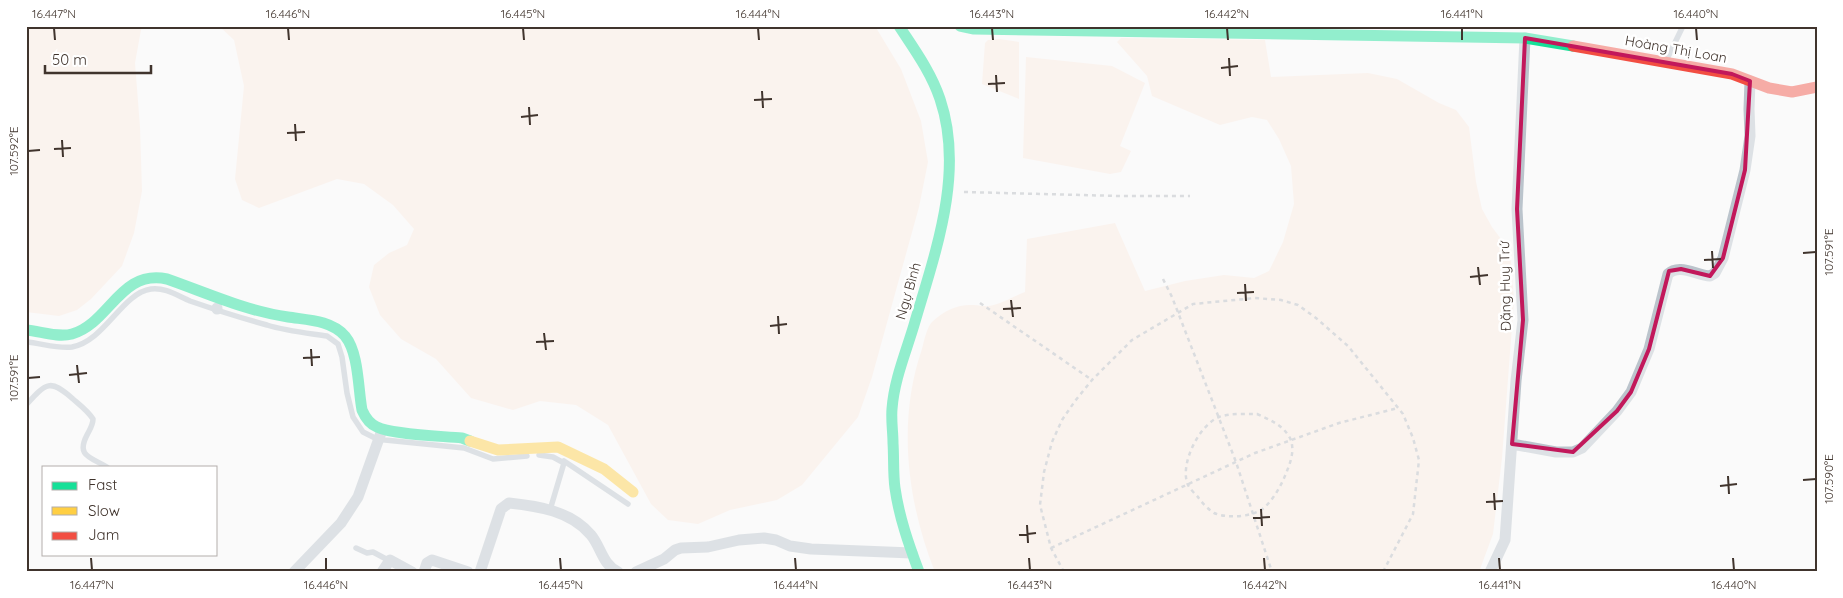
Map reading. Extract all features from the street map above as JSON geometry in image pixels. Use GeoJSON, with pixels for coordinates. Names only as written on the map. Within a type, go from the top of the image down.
{"type":"FeatureCollection","features":[{"type":"Feature","properties":{"kind":"main road","name":"Ngự Bình"},"geometry":{"type":"LineString","coordinates":[[899,26],[922,62],[940,99],[949,141],[950,173],[939,242],[896,385],[892,409],[895,488],[912,553],[919,572]]}},
{"type":"Feature","properties":{"kind":"main road","name":"Hoàng Thị Loan"},"geometry":{"type":"LineString","coordinates":[[960,26],[974,30],[1526,35],[1665,63],[1732,74],[1768,88],[1792,92],[1817,87]]}},
{"type":"Feature","properties":{"kind":"main road"},"geometry":{"type":"LineString","coordinates":[[26,330],[58,335],[78,332],[94,320],[120,293],[136,282],[147,278],[174,280],[218,304],[309,319],[339,330],[347,339],[352,349],[362,410],[381,434],[413,434],[462,438],[498,450],[558,447],[566,456],[604,469],[632,492]]}},
{"type":"Feature","properties":{"kind":"street","name":"Đặng Huy Trứ"},"geometry":{"type":"LineString","coordinates":[[1490,572],[1505,540],[1523,320],[1517,209],[1526,35]]}},
{"type":"Feature","properties":{"kind":"street"},"geometry":{"type":"LineString","coordinates":[[1512,444],[1556,452],[1573,452],[1582,448],[1617,411],[1631,392],[1648,349],[1668,274],[1672,270],[1681,269],[1704,276],[1710,276],[1715,273],[1727,247],[1745,170],[1750,136],[1750,81]]}},
{"type":"Feature","properties":{"kind":"street"},"geometry":{"type":"LineString","coordinates":[[294,572],[341,523],[358,497],[381,434]]}},
{"type":"Feature","properties":{"kind":"street"},"geometry":{"type":"LineString","coordinates":[[480,572],[502,510],[509,503],[539,506],[577,523],[591,535],[605,561],[618,572]]}},
{"type":"Feature","properties":{"kind":"street"},"geometry":{"type":"LineString","coordinates":[[636,572],[664,559],[675,550],[681,548],[708,547],[739,540],[764,538],[776,540],[790,546],[811,549],[912,553]]}},
{"type":"Feature","properties":{"kind":"street"},"geometry":{"type":"LineString","coordinates":[[382,572],[388,560],[412,572]]}},
{"type":"Feature","properties":{"kind":"street"},"geometry":{"type":"LineString","coordinates":[[424,572],[427,563],[432,560],[468,572]]}},
{"type":"Feature","properties":{"kind":"lane"},"geometry":{"type":"LineString","coordinates":[[1665,63],[1683,26]]}},
{"type":"Feature","properties":{"kind":"lane"},"geometry":{"type":"LineString","coordinates":[[26,342],[66,347],[82,343],[101,331],[128,303],[148,290],[162,290],[218,304]]}},
{"type":"Feature","properties":{"kind":"lane"},"geometry":{"type":"LineString","coordinates":[[26,404],[45,386],[54,384],[60,388],[93,419],[93,424],[82,444],[83,451],[86,455],[105,466]]}},
{"type":"Feature","properties":{"kind":"lane"},"geometry":{"type":"LineString","coordinates":[[550,510],[566,456],[628,504]]}},
{"type":"Feature","properties":{"kind":"lane"},"geometry":{"type":"LineString","coordinates":[[356,548],[366,553],[372,552],[388,560]]}},
{"type":"Feature","properties":{"kind":"path"},"geometry":{"type":"LineString","coordinates":[[947,190],[979,194],[1190,196]]}},
{"type":"Feature","properties":{"kind":"path"},"geometry":{"type":"LineString","coordinates":[[1163,279],[1236,462],[1272,572]]}},
{"type":"Feature","properties":{"kind":"path"},"geometry":{"type":"LineString","coordinates":[[1064,572],[1051,548],[1040,505],[1044,472],[1052,442],[1062,420],[1074,401],[1132,340],[1193,304],[1226,299],[1255,298],[1281,300],[1298,305],[1348,346],[1403,414],[1413,438],[1419,460],[1418,476],[1413,514],[1383,572]]}},
{"type":"Feature","properties":{"kind":"path"},"geometry":{"type":"LineString","coordinates":[[980,303],[1092,380]]}},
{"type":"Feature","properties":{"kind":"path"},"geometry":{"type":"LineString","coordinates":[[1051,548],[1236,462],[1339,423],[1398,408]]}},
{"type":"Feature","properties":{"kind":"path"},"geometry":{"type":"LineString","coordinates":[[1257,414],[1274,422],[1285,431],[1291,440],[1292,459],[1286,475],[1271,500],[1265,507],[1254,514],[1235,516],[1214,513],[1199,499],[1188,484],[1187,470],[1190,452],[1199,434],[1219,417],[1257,414]]}},
{"type":"Feature","properties":{"kind":"highlighted area"},"geometry":{"type":"Polygon","coordinates":[[[1525,38],[1732,74],[1750,81],[1745,170],[1723,258],[1710,276],[1681,269],[1669,271],[1649,349],[1631,392],[1617,411],[1573,452],[1512,444],[1523,320],[1517,209],[1525,38]]]}},
{"type":"Feature","properties":{"kind":"shaded area"},"geometry":{"type":"Polygon","coordinates":[[[26,26],[143,26],[135,63],[142,191],[134,233],[122,266],[91,299],[77,310],[59,316],[26,312],[26,26]]]}},
{"type":"Feature","properties":{"kind":"shaded area"},"geometry":{"type":"Polygon","coordinates":[[[219,26],[875,26],[901,69],[921,121],[928,162],[919,207],[872,377],[858,417],[802,485],[777,500],[730,510],[698,524],[668,520],[651,504],[608,425],[576,405],[540,401],[513,410],[471,398],[436,359],[401,339],[380,315],[369,287],[374,265],[389,253],[407,245],[414,229],[393,205],[364,184],[337,179],[259,208],[242,200],[235,179],[244,86],[234,40],[219,26]]]}},
{"type":"Feature","properties":{"kind":"shaded area"},"geometry":{"type":"Polygon","coordinates":[[[1121,38],[1265,40],[1271,77],[1368,73],[1397,79],[1439,103],[1456,110],[1469,127],[1476,182],[1482,209],[1492,227],[1510,251],[1514,300],[1502,458],[1493,534],[1479,572],[935,572],[925,545],[912,490],[908,433],[914,376],[926,334],[933,321],[947,311],[957,307],[968,305],[989,306],[1025,292],[1027,239],[1115,223],[1145,291],[1185,281],[1224,275],[1254,278],[1269,271],[1283,242],[1294,204],[1291,166],[1279,139],[1267,120],[1252,117],[1220,125],[1152,96],[1147,76],[1117,42],[1121,38]]]}},
{"type":"Feature","properties":{"kind":"shaded area"},"geometry":{"type":"Polygon","coordinates":[[[999,39],[1019,42],[1019,99],[982,84],[985,43],[988,40],[999,39]]]}},
{"type":"Feature","properties":{"kind":"shaded area"},"geometry":{"type":"Polygon","coordinates":[[[1026,57],[1112,66],[1145,83],[1120,146],[1131,151],[1121,172],[1110,174],[1023,158],[1026,57]]]}},
{"type":"Feature","properties":{"kind":"traffic: fast"},"geometry":{"type":"LineString","coordinates":[[899,26],[922,61],[940,99],[947,127],[949,155],[948,184],[938,241],[898,377],[892,409],[894,477],[897,499],[905,531],[919,572]]}},
{"type":"Feature","properties":{"kind":"traffic: fast"},"geometry":{"type":"LineString","coordinates":[[960,26],[974,29],[1525,38],[1573,46]]}},
{"type":"Feature","properties":{"kind":"traffic: fast"},"geometry":{"type":"LineString","coordinates":[[26,330],[55,335],[72,334],[85,328],[126,289],[138,282],[151,278],[167,279],[257,310],[318,322],[333,327],[345,336],[350,343],[357,372],[362,410],[372,424],[395,432],[462,438],[470,441]]}},
{"type":"Feature","properties":{"kind":"traffic: slow"},"geometry":{"type":"LineString","coordinates":[[470,441],[498,450],[558,447],[604,469],[633,492]]}},
{"type":"Feature","properties":{"kind":"traffic: jam"},"geometry":{"type":"LineString","coordinates":[[1573,46],[1732,74],[1769,88],[1792,92],[1817,87]]}}]}
